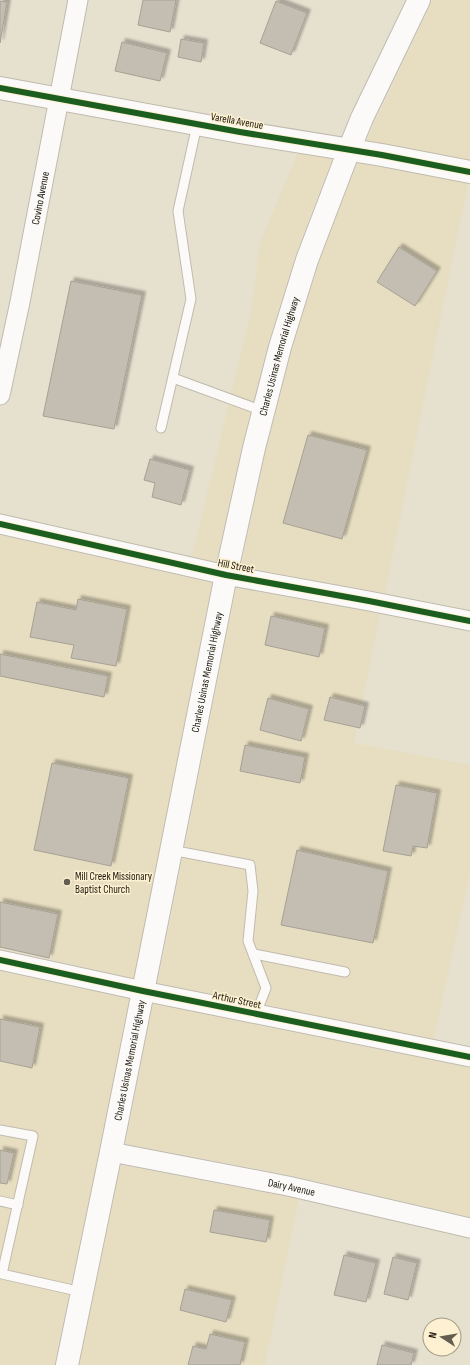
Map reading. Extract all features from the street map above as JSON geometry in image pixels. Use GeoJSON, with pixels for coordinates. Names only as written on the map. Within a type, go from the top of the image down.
{"type":"FeatureCollection","features":[{"type":"Feature","properties":{"kind":"main road","name":"Charles Usinas Memorial Highway"},"geometry":{"type":"LineString","coordinates":[[67,1365],[172,850],[226,575],[263,411],[280,347],[307,260],[362,118],[419,0]]}},
{"type":"Feature","properties":{"kind":"main road","name":"Varella Avenue"},"geometry":{"type":"LineString","coordinates":[[0,88],[198,125],[470,172]]}},
{"type":"Feature","properties":{"kind":"street","name":"Covino Avenue"},"geometry":{"type":"LineString","coordinates":[[0,395],[22,294],[78,0]]}},
{"type":"Feature","properties":{"kind":"street","name":"Hill Street"},"geometry":{"type":"LineString","coordinates":[[0,524],[226,575],[470,621]]}},
{"type":"Feature","properties":{"kind":"street","name":"Arthur Street"},"geometry":{"type":"LineString","coordinates":[[0,960],[143,991],[470,1057]]}},
{"type":"Feature","properties":{"kind":"street","name":"Dairy Avenue"},"geometry":{"type":"LineString","coordinates":[[111,1152],[288,1186],[470,1228]]}},
{"type":"Feature","properties":{"kind":"lane"},"geometry":{"type":"LineString","coordinates":[[161,428],[191,299],[178,211],[198,125]]}},
{"type":"Feature","properties":{"kind":"lane"},"geometry":{"type":"LineString","coordinates":[[173,378],[263,411]]}},
{"type":"Feature","properties":{"kind":"lane"},"geometry":{"type":"LineString","coordinates":[[172,850],[250,865],[253,891],[248,941],[266,988],[256,1014]]}},
{"type":"Feature","properties":{"kind":"lane"},"geometry":{"type":"LineString","coordinates":[[254,954],[345,972]]}},
{"type":"Feature","properties":{"kind":"lane"},"geometry":{"type":"LineString","coordinates":[[0,1130],[32,1136],[2,1274],[82,1292]]}},
{"type":"Feature","properties":{"kind":"lane"},"geometry":{"type":"LineString","coordinates":[[0,1201],[18,1205]]}},
{"type":"Feature","properties":{"kind":"shaded area"},"geometry":{"type":"Polygon","coordinates":[[[433,0],[470,0],[470,161],[366,142],[433,0]]]}},
{"type":"Feature","properties":{"kind":"shaded area"},"geometry":{"type":"Polygon","coordinates":[[[298,153],[332,159],[295,256],[268,343],[242,445],[216,562],[192,556],[251,312],[260,242],[298,153]]]}},
{"type":"Feature","properties":{"kind":"shaded area"},"geometry":{"type":"Polygon","coordinates":[[[357,163],[468,183],[385,593],[241,567],[266,451],[292,350],[319,264],[357,163]]]}},
{"type":"Feature","properties":{"kind":"shaded area"},"geometry":{"type":"Polygon","coordinates":[[[0,535],[212,583],[134,978],[0,948],[0,535]]]}},
{"type":"Feature","properties":{"kind":"shaded area"},"geometry":{"type":"Polygon","coordinates":[[[236,588],[380,614],[354,743],[470,765],[470,873],[434,1039],[158,983],[236,588]]]}},
{"type":"Feature","properties":{"kind":"shaded area"},"geometry":{"type":"Polygon","coordinates":[[[0,971],[129,999],[54,1365],[0,1365],[0,971]]]}},
{"type":"Feature","properties":{"kind":"shaded area"},"geometry":{"type":"Polygon","coordinates":[[[153,1004],[470,1068],[470,1217],[291,1175],[126,1144],[153,1004]]]}},
{"type":"Feature","properties":{"kind":"shaded area"},"geometry":{"type":"Polygon","coordinates":[[[121,1165],[299,1199],[265,1365],[79,1365],[121,1165]]]}},
{"type":"Feature","properties":{"kind":"building"},"geometry":{"type":"Polygon","coordinates":[[[143,0],[176,0],[170,32],[138,25],[143,0]]]}},
{"type":"Feature","properties":{"kind":"building"},"geometry":{"type":"Polygon","coordinates":[[[0,1],[7,2],[0,43],[0,1]]]}},
{"type":"Feature","properties":{"kind":"building"},"geometry":{"type":"Polygon","coordinates":[[[276,1],[307,13],[291,55],[260,43],[276,1]]]}},
{"type":"Feature","properties":{"kind":"building"},"geometry":{"type":"Polygon","coordinates":[[[181,39],[204,43],[201,62],[178,57],[181,39]]]}},
{"type":"Feature","properties":{"kind":"building"},"geometry":{"type":"Polygon","coordinates":[[[122,42],[167,53],[160,81],[115,71],[122,42]]]}},
{"type":"Feature","properties":{"kind":"building"},"geometry":{"type":"Polygon","coordinates":[[[399,247],[437,271],[415,306],[377,282],[399,247]]]}},
{"type":"Feature","properties":{"kind":"building"},"geometry":{"type":"Polygon","coordinates":[[[71,281],[142,295],[114,429],[43,416],[71,281]]]}},
{"type":"Feature","properties":{"kind":"building"},"geometry":{"type":"Polygon","coordinates":[[[308,435],[367,450],[342,539],[283,523],[308,435]]]}},
{"type":"Feature","properties":{"kind":"building"},"geometry":{"type":"Polygon","coordinates":[[[150,459],[190,470],[181,505],[152,497],[155,483],[144,480],[150,459]]]}},
{"type":"Feature","properties":{"kind":"building"},"geometry":{"type":"Polygon","coordinates":[[[78,599],[127,609],[116,666],[71,658],[74,645],[30,637],[37,602],[76,610],[78,599]]]}},
{"type":"Feature","properties":{"kind":"building"},"geometry":{"type":"Polygon","coordinates":[[[271,616],[325,628],[319,657],[265,645],[271,616]]]}},
{"type":"Feature","properties":{"kind":"building"},"geometry":{"type":"Polygon","coordinates":[[[0,654],[108,676],[104,697],[0,676],[0,654]]]}},
{"type":"Feature","properties":{"kind":"building"},"geometry":{"type":"Polygon","coordinates":[[[330,697],[365,706],[360,728],[324,720],[330,697]]]}},
{"type":"Feature","properties":{"kind":"building"},"geometry":{"type":"Polygon","coordinates":[[[268,698],[309,709],[301,741],[260,730],[268,698]]]}},
{"type":"Feature","properties":{"kind":"building"},"geometry":{"type":"Polygon","coordinates":[[[245,745],[305,757],[300,783],[240,771],[245,745]]]}},
{"type":"Feature","properties":{"kind":"building"},"geometry":{"type":"Polygon","coordinates":[[[52,763],[129,778],[111,866],[34,850],[52,763]]]}},
{"type":"Feature","properties":{"kind":"building"},"geometry":{"type":"Polygon","coordinates":[[[396,785],[437,793],[427,848],[413,846],[411,856],[383,851],[396,785]]]}},
{"type":"Feature","properties":{"kind":"building"},"geometry":{"type":"Polygon","coordinates":[[[297,850],[388,871],[373,943],[281,925],[297,850]]]}},
{"type":"Feature","properties":{"kind":"building"},"geometry":{"type":"Polygon","coordinates":[[[0,902],[58,914],[49,958],[0,947],[0,902]]]}},
{"type":"Feature","properties":{"kind":"building"},"geometry":{"type":"Polygon","coordinates":[[[0,1019],[40,1027],[32,1068],[0,1061],[0,1019]]]}},
{"type":"Feature","properties":{"kind":"building"},"geometry":{"type":"Polygon","coordinates":[[[0,1150],[14,1153],[7,1184],[0,1183],[0,1150]]]}},
{"type":"Feature","properties":{"kind":"building"},"geometry":{"type":"Polygon","coordinates":[[[214,1210],[270,1220],[266,1242],[210,1232],[214,1210]]]}},
{"type":"Feature","properties":{"kind":"building"},"geometry":{"type":"Polygon","coordinates":[[[344,1255],[376,1263],[366,1302],[334,1295],[344,1255]]]}},
{"type":"Feature","properties":{"kind":"building"},"geometry":{"type":"Polygon","coordinates":[[[393,1257],[417,1263],[408,1300],[384,1294],[393,1257]]]}},
{"type":"Feature","properties":{"kind":"building"},"geometry":{"type":"Polygon","coordinates":[[[185,1289],[232,1300],[226,1322],[180,1310],[185,1289]]]}},
{"type":"Feature","properties":{"kind":"building"},"geometry":{"type":"Polygon","coordinates":[[[210,1334],[245,1342],[240,1365],[188,1365],[193,1346],[206,1349],[210,1334]]]}},
{"type":"Feature","properties":{"kind":"building"},"geometry":{"type":"Polygon","coordinates":[[[382,1345],[414,1353],[411,1365],[377,1365],[382,1345]]]}},
{"type":"Feature","properties":{"kind":"cycle path"},"geometry":{"type":"LineString","coordinates":[[0,88],[240,132],[382,155],[470,172]]}},
{"type":"Feature","properties":{"kind":"cycle path"},"geometry":{"type":"LineString","coordinates":[[0,524],[226,575],[470,621]]}},
{"type":"Feature","properties":{"kind":"cycle path"},"geometry":{"type":"LineString","coordinates":[[0,960],[143,991],[470,1057]]}},
{"type":"Feature","properties":{"kind":"place","name":"Mill Creek Missionary Baptist Church"},"geometry":{"type":"Point","coordinates":[67,882]}}]}
